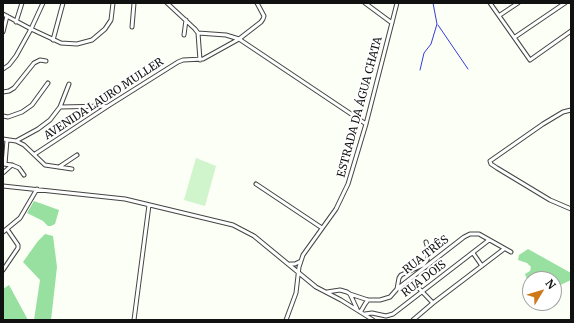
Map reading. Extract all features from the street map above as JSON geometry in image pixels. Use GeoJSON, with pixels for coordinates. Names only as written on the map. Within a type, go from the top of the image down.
{"type":"FeatureCollection","features":[{"type":"Feature","properties":{"kind":"street"},"geometry":{"type":"LineString","coordinates":[[16,22],[22,3]]}},
{"type":"Feature","properties":{"kind":"street"},"geometry":{"type":"LineString","coordinates":[[3,69],[13,61],[31,29],[43,3]]}},
{"type":"Feature","properties":{"kind":"street"},"geometry":{"type":"LineString","coordinates":[[53,40],[63,3]]}},
{"type":"Feature","properties":{"kind":"street"},"geometry":{"type":"LineString","coordinates":[[3,14],[53,40],[65,44],[77,44],[92,40],[101,33],[108,25],[110,20],[113,3]]}},
{"type":"Feature","properties":{"kind":"street"},"geometry":{"type":"LineString","coordinates":[[132,28],[134,3]]}},
{"type":"Feature","properties":{"kind":"street"},"geometry":{"type":"LineString","coordinates":[[167,3],[198,33],[200,60],[239,39],[260,22],[264,16],[257,3]]}},
{"type":"Feature","properties":{"kind":"street"},"geometry":{"type":"LineString","coordinates":[[365,3],[392,23]]}},
{"type":"Feature","properties":{"kind":"street","name":"ESTRADA DA ÁGUA CHATA"},"geometry":{"type":"LineString","coordinates":[[286,320],[294,299],[300,261],[336,209],[348,184],[366,124],[397,3]]}},
{"type":"Feature","properties":{"kind":"street"},"geometry":{"type":"LineString","coordinates":[[490,3],[500,15],[530,60],[571,32]]}},
{"type":"Feature","properties":{"kind":"street"},"geometry":{"type":"LineString","coordinates":[[500,15],[518,3]]}},
{"type":"Feature","properties":{"kind":"street"},"geometry":{"type":"LineString","coordinates":[[515,37],[565,3]]}},
{"type":"Feature","properties":{"kind":"street"},"geometry":{"type":"LineString","coordinates":[[3,32],[7,16]]}},
{"type":"Feature","properties":{"kind":"street"},"geometry":{"type":"LineString","coordinates":[[184,35],[186,20]]}},
{"type":"Feature","properties":{"kind":"street"},"geometry":{"type":"LineString","coordinates":[[198,33],[226,35],[239,39],[366,124]]}},
{"type":"Feature","properties":{"kind":"street"},"geometry":{"type":"LineString","coordinates":[[3,92],[14,88],[34,63],[40,60],[46,60]]}},
{"type":"Feature","properties":{"kind":"street","name":"AVENIDA LAURO MULLER"},"geometry":{"type":"LineString","coordinates":[[35,154],[108,106],[183,60],[200,60]]}},
{"type":"Feature","properties":{"kind":"street"},"geometry":{"type":"LineString","coordinates":[[3,116],[8,117],[22,112],[32,105],[48,84]]}},
{"type":"Feature","properties":{"kind":"street"},"geometry":{"type":"LineString","coordinates":[[16,141],[45,124],[60,108],[68,84]]}},
{"type":"Feature","properties":{"kind":"street"},"geometry":{"type":"LineString","coordinates":[[60,108],[108,106]]}},
{"type":"Feature","properties":{"kind":"street"},"geometry":{"type":"LineString","coordinates":[[570,110],[563,112],[543,124],[491,159],[490,163],[550,200],[571,209]]}},
{"type":"Feature","properties":{"kind":"street"},"geometry":{"type":"LineString","coordinates":[[24,175],[19,168],[4,164],[5,140],[16,141],[24,145],[35,154],[43,164],[72,169]]}},
{"type":"Feature","properties":{"kind":"street"},"geometry":{"type":"LineString","coordinates":[[59,167],[77,155]]}},
{"type":"Feature","properties":{"kind":"street"},"geometry":{"type":"LineString","coordinates":[[3,173],[12,165]]}},
{"type":"Feature","properties":{"kind":"street"},"geometry":{"type":"LineString","coordinates":[[256,184],[322,228]]}},
{"type":"Feature","properties":{"kind":"street"},"geometry":{"type":"LineString","coordinates":[[3,186],[111,197],[233,225],[254,236],[316,287],[357,309],[373,320]]}},
{"type":"Feature","properties":{"kind":"street"},"geometry":{"type":"LineString","coordinates":[[3,232],[20,218],[37,189]]}},
{"type":"Feature","properties":{"kind":"street"},"geometry":{"type":"LineString","coordinates":[[134,320],[149,205]]}},
{"type":"Feature","properties":{"kind":"street"},"geometry":{"type":"LineString","coordinates":[[3,270],[18,248],[18,245],[7,229]]}},
{"type":"Feature","properties":{"kind":"street","name":"RUA TRÊS"},"geometry":{"type":"LineString","coordinates":[[368,300],[380,300],[390,297],[426,264],[466,235],[473,233],[489,240]]}},
{"type":"Feature","properties":{"kind":"street"},"geometry":{"type":"LineString","coordinates":[[489,240],[511,252]]}},
{"type":"Feature","properties":{"kind":"street","name":"RUA DOIS"},"geometry":{"type":"LineString","coordinates":[[363,313],[393,314],[489,240]]}},
{"type":"Feature","properties":{"kind":"street"},"geometry":{"type":"LineString","coordinates":[[397,289],[401,275],[426,264],[429,252],[426,242]]}},
{"type":"Feature","properties":{"kind":"street"},"geometry":{"type":"LineString","coordinates":[[413,320],[504,249]]}},
{"type":"Feature","properties":{"kind":"street"},"geometry":{"type":"LineString","coordinates":[[473,253],[482,266]]}},
{"type":"Feature","properties":{"kind":"street"},"geometry":{"type":"LineString","coordinates":[[288,264],[295,264],[300,261]]}},
{"type":"Feature","properties":{"kind":"street"},"geometry":{"type":"LineString","coordinates":[[297,284],[302,279],[306,279]]}},
{"type":"Feature","properties":{"kind":"street"},"geometry":{"type":"LineString","coordinates":[[410,279],[433,303]]}},
{"type":"Feature","properties":{"kind":"street"},"geometry":{"type":"LineString","coordinates":[[327,292],[340,290],[368,300],[365,304],[363,313]]}},
{"type":"Feature","properties":{"kind":"street"},"geometry":{"type":"LineString","coordinates":[[350,294],[357,309]]}},
{"type":"Feature","properties":{"kind":"green space"},"geometry":{"type":"Polygon","coordinates":[[[196,158],[216,166],[205,206],[184,200],[196,158]]]}},
{"type":"Feature","properties":{"kind":"green space"},"geometry":{"type":"Polygon","coordinates":[[[34,201],[59,210],[55,224],[48,226],[43,221],[27,213],[34,201]]]}},
{"type":"Feature","properties":{"kind":"green space"},"geometry":{"type":"Polygon","coordinates":[[[45,234],[53,236],[57,267],[51,320],[34,320],[40,280],[23,262],[45,234]]]}},
{"type":"Feature","properties":{"kind":"green space"},"geometry":{"type":"Polygon","coordinates":[[[528,249],[571,273],[571,280],[562,284],[562,271],[530,271],[531,267],[527,263],[518,260],[519,255],[528,249]]]}},
{"type":"Feature","properties":{"kind":"green space"},"geometry":{"type":"Polygon","coordinates":[[[9,285],[28,320],[3,320],[3,289],[9,285]]]}},
{"type":"Feature","properties":{"kind":"waterway"},"geometry":{"type":"LineString","coordinates":[[420,70],[424,53],[431,44],[437,24],[433,3]]}},
{"type":"Feature","properties":{"kind":"waterway"},"geometry":{"type":"LineString","coordinates":[[438,25],[468,69]]}}]}
